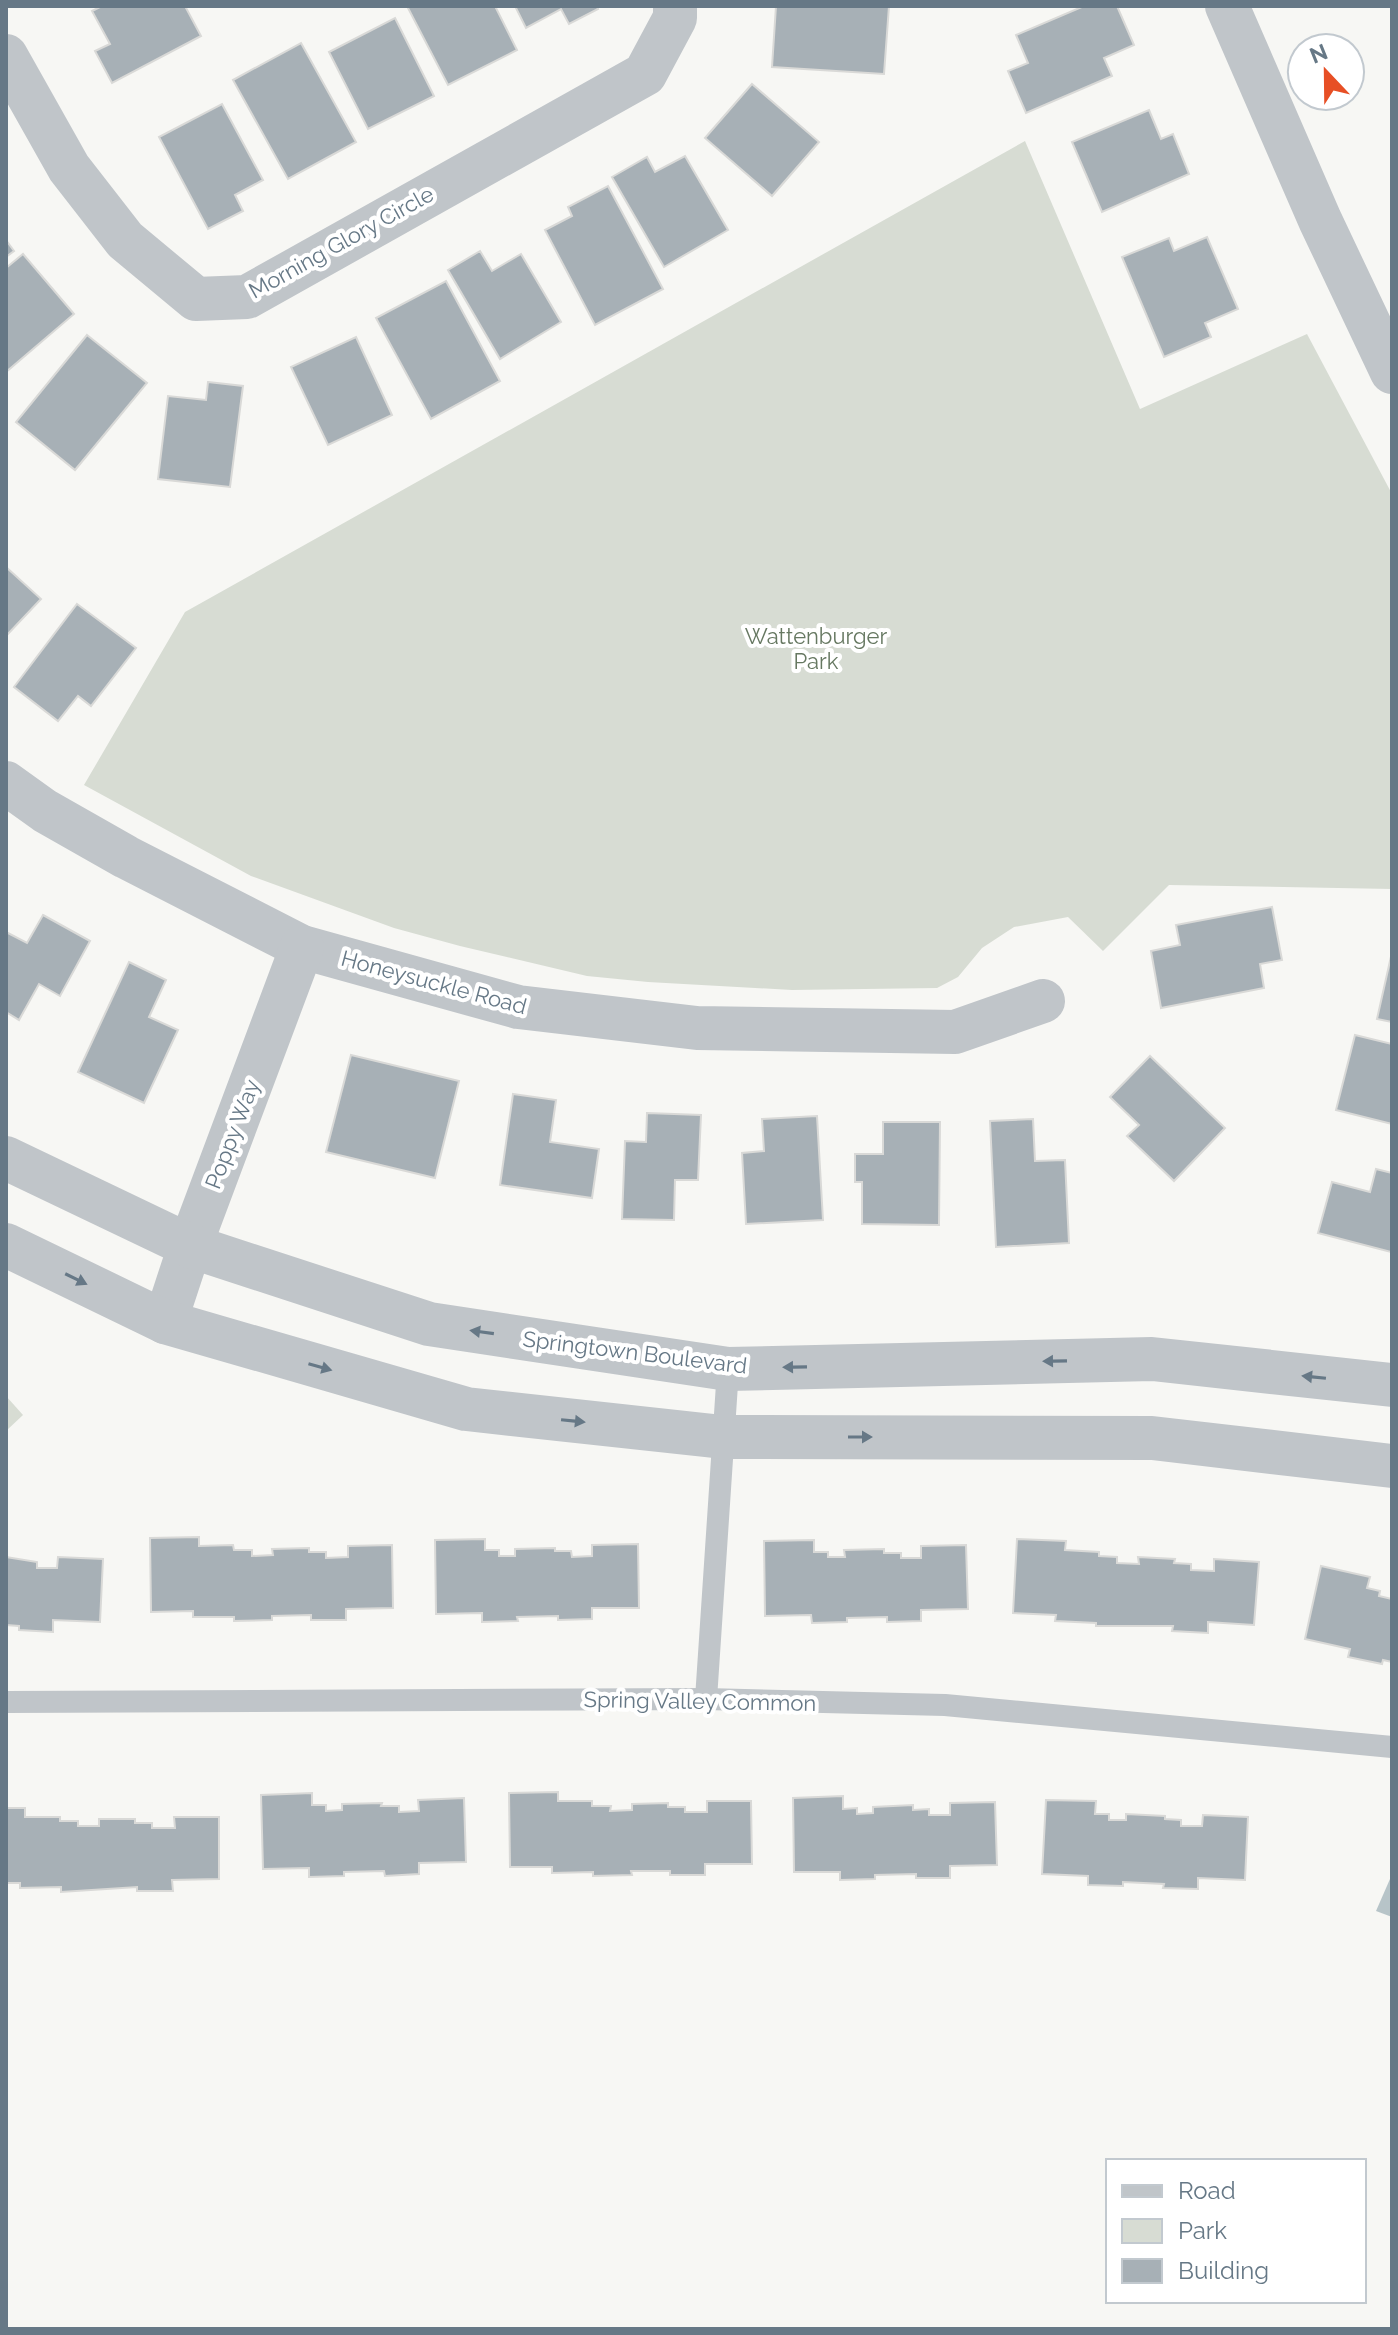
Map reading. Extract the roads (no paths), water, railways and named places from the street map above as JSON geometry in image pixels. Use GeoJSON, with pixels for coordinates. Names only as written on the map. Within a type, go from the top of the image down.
{"type":"FeatureCollection","features":[{"type":"Feature","properties":{"kind":"street","name":"Morning Glory Circle"},"geometry":{"type":"LineString","coordinates":[[6,56],[69,168],[125,240],[196,299],[247,297],[645,74],[675,18],[675,6]]}},
{"type":"Feature","properties":{"kind":"street"},"geometry":{"type":"LineString","coordinates":[[1227,6],[1320,220],[1392,372]]}},
{"type":"Feature","properties":{"kind":"street","name":"Honeysuckle Road"},"geometry":{"type":"LineString","coordinates":[[6,783],[45,811],[126,857],[302,947],[518,1007],[697,1028],[955,1032],[1043,1001]]}},
{"type":"Feature","properties":{"kind":"street","name":"Poppy Way"},"geometry":{"type":"LineString","coordinates":[[165,1322],[190,1246],[302,947]]}},
{"type":"Feature","properties":{"kind":"street","name":"Springtown Boulevard"},"geometry":{"type":"LineString","coordinates":[[6,1158],[190,1246],[429,1324],[728,1369],[1152,1359],[1392,1385]]}},
{"type":"Feature","properties":{"kind":"street"},"geometry":{"type":"LineString","coordinates":[[6,1245],[165,1322],[466,1409],[723,1437],[1152,1438],[1392,1466]]}},
{"type":"Feature","properties":{"kind":"lane"},"geometry":{"type":"LineString","coordinates":[[706,1699],[728,1369]]}},
{"type":"Feature","properties":{"kind":"lane","name":"Spring Valley Common"},"geometry":{"type":"LineString","coordinates":[[6,1702],[706,1699],[945,1705],[1392,1747]]}},
{"type":"Feature","properties":{"kind":"park label","name":"Wattenburger Park"},"geometry":{"type":"Point","coordinates":[816,648]}}]}
